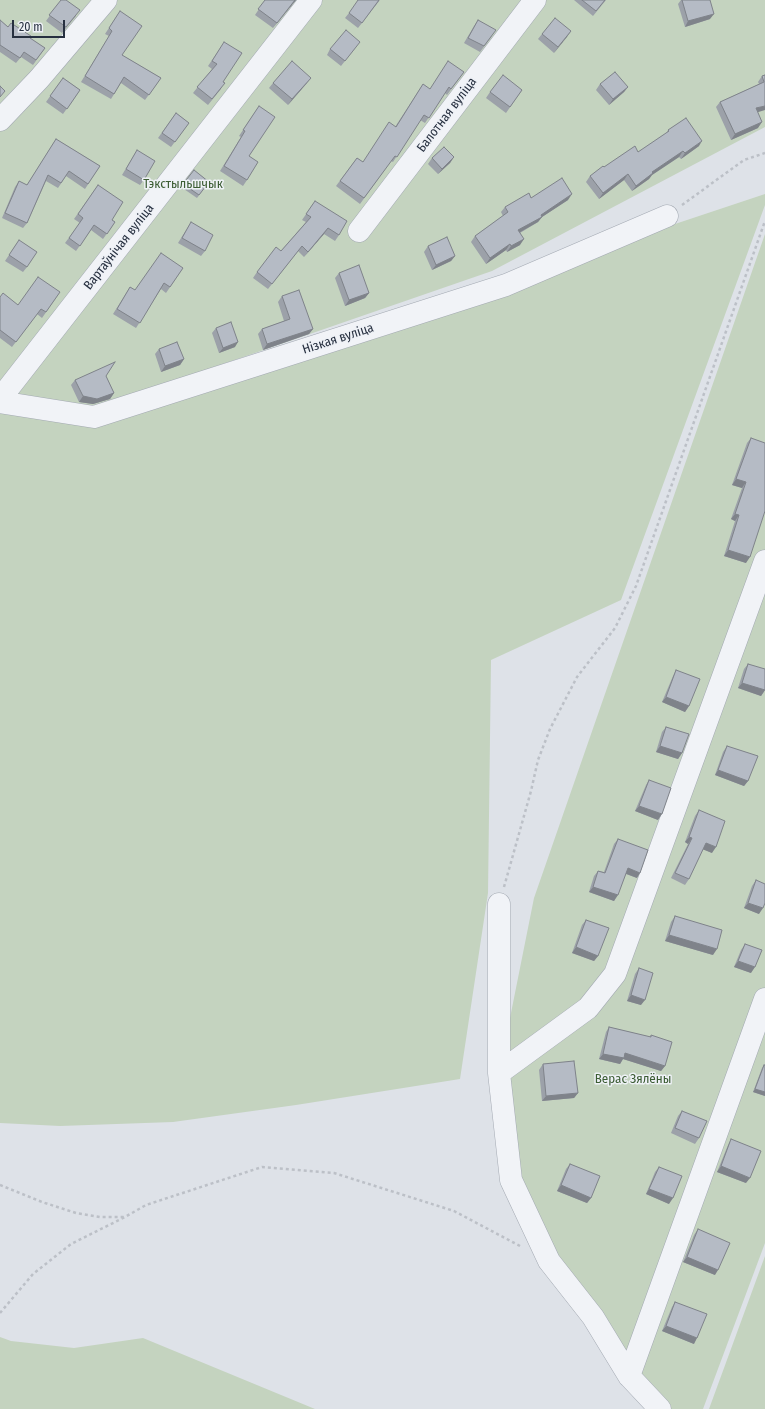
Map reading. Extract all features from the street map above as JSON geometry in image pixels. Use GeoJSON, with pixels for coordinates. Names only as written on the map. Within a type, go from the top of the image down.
{"type":"FeatureCollection","features":[{"type":"Feature","properties":{"kind":"street"},"geometry":{"type":"LineString","coordinates":[[0,120],[40,79],[106,0]]}},
{"type":"Feature","properties":{"kind":"street","name":"Вартаўнічая вуліца"},"geometry":{"type":"LineString","coordinates":[[0,401],[311,0]]}},
{"type":"Feature","properties":{"kind":"street","name":"Балотная вуліца"},"geometry":{"type":"LineString","coordinates":[[359,231],[535,0]]}},
{"type":"Feature","properties":{"kind":"street","name":"Нізкая вуліца"},"geometry":{"type":"LineString","coordinates":[[0,401],[94,417],[506,285],[667,216]]}},
{"type":"Feature","properties":{"kind":"street"},"geometry":{"type":"LineString","coordinates":[[499,1073],[588,1008],[615,974],[765,561]]}},
{"type":"Feature","properties":{"kind":"street"},"geometry":{"type":"LineString","coordinates":[[499,904],[499,1073],[511,1180],[549,1261],[593,1317],[629,1376],[660,1409]]}},
{"type":"Feature","properties":{"kind":"street"},"geometry":{"type":"LineString","coordinates":[[629,1376],[765,999]]}},
{"type":"Feature","properties":{"kind":"path"},"geometry":{"type":"LineString","coordinates":[[667,216],[744,160],[765,153]]}},
{"type":"Feature","properties":{"kind":"path"},"geometry":{"type":"LineString","coordinates":[[499,904],[531,791],[538,760],[550,729],[577,677],[615,628],[636,586],[765,221]]}},
{"type":"Feature","properties":{"kind":"path"},"geometry":{"type":"LineString","coordinates":[[0,1313],[33,1274],[71,1244],[146,1205],[262,1167],[334,1173],[454,1210],[522,1247]]}},
{"type":"Feature","properties":{"kind":"path"},"geometry":{"type":"LineString","coordinates":[[0,1185],[42,1202],[76,1213],[100,1217],[125,1217]]}},
{"type":"Feature","properties":{"kind":"green space","name":"Тэкстыльшчык"},"geometry":{"type":"Polygon","coordinates":[[[0,0],[765,0],[765,127],[492,271],[93,409],[0,398],[0,0]]]}},
{"type":"Feature","properties":{"kind":"green space"},"geometry":{"type":"Polygon","coordinates":[[[765,194],[765,205],[621,600],[491,660],[488,893],[460,1079],[296,1105],[173,1122],[60,1126],[0,1123],[0,402],[94,417],[506,285],[675,224],[765,194]]]}},
{"type":"Feature","properties":{"kind":"green space","name":"Верас Зялёны"},"geometry":{"type":"Polygon","coordinates":[[[765,234],[765,1243],[703,1409],[660,1409],[629,1376],[511,1180],[499,1073],[534,898],[765,234]]]}},
{"type":"Feature","properties":{"kind":"green space"},"geometry":{"type":"Polygon","coordinates":[[[765,1256],[765,1409],[709,1409],[765,1256]]]}},
{"type":"Feature","properties":{"kind":"green space"},"geometry":{"type":"Polygon","coordinates":[[[0,1337],[11,1341],[74,1348],[143,1338],[315,1409],[0,1409],[0,1337]]]}},
{"type":"Feature","properties":{"kind":"building"},"geometry":{"type":"Polygon","coordinates":[[[61,0],[66,0],[80,10],[66,27],[49,15],[61,0]]]}},
{"type":"Feature","properties":{"kind":"building"},"geometry":{"type":"Polygon","coordinates":[[[265,0],[295,0],[277,23],[258,9],[265,0]]]}},
{"type":"Feature","properties":{"kind":"building"},"geometry":{"type":"Polygon","coordinates":[[[358,0],[379,0],[362,23],[349,13],[358,0]]]}},
{"type":"Feature","properties":{"kind":"building"},"geometry":{"type":"Polygon","coordinates":[[[582,0],[605,0],[596,11],[582,0]]]}},
{"type":"Feature","properties":{"kind":"building"},"geometry":{"type":"Polygon","coordinates":[[[682,0],[710,0],[714,14],[688,21],[682,0]]]}},
{"type":"Feature","properties":{"kind":"building"},"geometry":{"type":"Polygon","coordinates":[[[120,11],[142,26],[122,55],[161,78],[149,95],[124,77],[114,94],[85,76],[112,31],[109,28],[120,11]]]}},
{"type":"Feature","properties":{"kind":"building"},"geometry":{"type":"Polygon","coordinates":[[[555,18],[571,31],[558,47],[542,34],[555,18]]]}},
{"type":"Feature","properties":{"kind":"building"},"geometry":{"type":"Polygon","coordinates":[[[0,20],[8,27],[11,23],[31,36],[30,38],[45,48],[36,60],[24,52],[20,58],[0,45],[0,20]]]}},
{"type":"Feature","properties":{"kind":"building"},"geometry":{"type":"Polygon","coordinates":[[[478,20],[496,30],[484,46],[468,38],[478,20]]]}},
{"type":"Feature","properties":{"kind":"building"},"geometry":{"type":"Polygon","coordinates":[[[346,30],[360,42],[345,61],[330,49],[346,30]]]}},
{"type":"Feature","properties":{"kind":"building"},"geometry":{"type":"Polygon","coordinates":[[[224,42],[242,53],[223,82],[225,83],[212,99],[197,87],[217,64],[212,61],[224,42]]]}},
{"type":"Feature","properties":{"kind":"building"},"geometry":{"type":"Polygon","coordinates":[[[292,61],[311,78],[292,99],[273,83],[292,61]]]}},
{"type":"Feature","properties":{"kind":"building"},"geometry":{"type":"Polygon","coordinates":[[[448,61],[464,72],[451,89],[449,87],[429,118],[424,115],[397,157],[395,156],[364,198],[340,181],[357,158],[363,162],[389,122],[396,127],[423,84],[430,89],[448,61]]]}},
{"type":"Feature","properties":{"kind":"building"},"geometry":{"type":"Polygon","coordinates":[[[615,72],[628,87],[613,99],[600,84],[615,72]]]}},
{"type":"Feature","properties":{"kind":"building"},"geometry":{"type":"Polygon","coordinates":[[[503,75],[522,90],[510,107],[490,92],[503,75]]]}},
{"type":"Feature","properties":{"kind":"building"},"geometry":{"type":"Polygon","coordinates":[[[765,75],[765,106],[756,108],[762,122],[735,134],[720,102],[764,82],[762,76],[765,75]]]}},
{"type":"Feature","properties":{"kind":"building"},"geometry":{"type":"Polygon","coordinates":[[[63,78],[80,90],[67,109],[50,96],[63,78]]]}},
{"type":"Feature","properties":{"kind":"building"},"geometry":{"type":"Polygon","coordinates":[[[0,86],[5,91],[0,97],[0,86]]]}},
{"type":"Feature","properties":{"kind":"building"},"geometry":{"type":"Polygon","coordinates":[[[259,106],[275,117],[249,156],[258,162],[247,180],[224,166],[245,131],[243,130],[259,106]]]}},
{"type":"Feature","properties":{"kind":"building"},"geometry":{"type":"Polygon","coordinates":[[[176,113],[189,123],[175,142],[162,133],[176,113]]]}},
{"type":"Feature","properties":{"kind":"building"},"geometry":{"type":"Polygon","coordinates":[[[686,118],[702,141],[685,153],[683,151],[652,172],[653,173],[636,186],[628,174],[603,193],[590,176],[635,146],[638,152],[686,118]]]}},
{"type":"Feature","properties":{"kind":"building"},"geometry":{"type":"Polygon","coordinates":[[[56,139],[100,166],[88,184],[69,171],[61,183],[48,175],[27,223],[5,213],[19,181],[27,185],[56,139]]]}},
{"type":"Feature","properties":{"kind":"building"},"geometry":{"type":"Polygon","coordinates":[[[444,147],[454,157],[442,169],[432,158],[444,147]]]}},
{"type":"Feature","properties":{"kind":"building"},"geometry":{"type":"Polygon","coordinates":[[[137,150],[155,161],[144,180],[126,169],[137,150]]]}},
{"type":"Feature","properties":{"kind":"building"},"geometry":{"type":"Polygon","coordinates":[[[194,170],[209,182],[199,195],[183,184],[194,170]]]}},
{"type":"Feature","properties":{"kind":"building"},"geometry":{"type":"Polygon","coordinates":[[[562,178],[572,194],[541,215],[542,217],[518,230],[524,239],[511,246],[510,244],[490,258],[475,236],[508,212],[505,207],[529,193],[531,198],[562,178]]]}},
{"type":"Feature","properties":{"kind":"building"},"geometry":{"type":"Polygon","coordinates":[[[98,185],[123,202],[112,220],[115,222],[107,234],[94,225],[80,246],[69,238],[83,218],[78,214],[98,185]]]}},
{"type":"Feature","properties":{"kind":"building"},"geometry":{"type":"Polygon","coordinates":[[[315,201],[347,221],[339,235],[328,228],[308,252],[302,246],[272,284],[257,272],[276,247],[281,251],[311,217],[306,214],[315,201]]]}},
{"type":"Feature","properties":{"kind":"building"},"geometry":{"type":"Polygon","coordinates":[[[191,222],[213,235],[205,251],[182,238],[191,222]]]}},
{"type":"Feature","properties":{"kind":"building"},"geometry":{"type":"Polygon","coordinates":[[[447,237],[455,256],[436,265],[428,246],[447,237]]]}},
{"type":"Feature","properties":{"kind":"building"},"geometry":{"type":"Polygon","coordinates":[[[19,240],[37,252],[27,267],[9,255],[19,240]]]}},
{"type":"Feature","properties":{"kind":"building"},"geometry":{"type":"Polygon","coordinates":[[[161,253],[183,268],[170,287],[164,283],[140,323],[117,309],[130,287],[135,290],[161,253]]]}},
{"type":"Feature","properties":{"kind":"building"},"geometry":{"type":"Polygon","coordinates":[[[359,265],[369,293],[349,300],[339,273],[359,265]]]}},
{"type":"Feature","properties":{"kind":"building"},"geometry":{"type":"Polygon","coordinates":[[[38,277],[60,292],[46,312],[41,309],[16,342],[0,330],[0,297],[3,293],[18,305],[38,277]]]}},
{"type":"Feature","properties":{"kind":"building"},"geometry":{"type":"Polygon","coordinates":[[[299,290],[313,329],[267,344],[262,329],[290,319],[282,296],[299,290]]]}},
{"type":"Feature","properties":{"kind":"building"},"geometry":{"type":"Polygon","coordinates":[[[231,322],[238,342],[223,348],[216,328],[231,322]]]}},
{"type":"Feature","properties":{"kind":"building"},"geometry":{"type":"Polygon","coordinates":[[[177,342],[184,359],[165,366],[159,349],[177,342]]]}},
{"type":"Feature","properties":{"kind":"building"},"geometry":{"type":"Polygon","coordinates":[[[115,362],[106,376],[114,393],[97,399],[83,396],[75,380],[115,362]]]}},
{"type":"Feature","properties":{"kind":"building"},"geometry":{"type":"Polygon","coordinates":[[[751,438],[765,443],[765,511],[750,557],[728,550],[739,515],[735,514],[746,482],[736,479],[751,438]]]}},
{"type":"Feature","properties":{"kind":"building"},"geometry":{"type":"Polygon","coordinates":[[[748,664],[765,669],[765,690],[742,683],[748,664]]]}},
{"type":"Feature","properties":{"kind":"building"},"geometry":{"type":"Polygon","coordinates":[[[676,670],[700,679],[689,706],[666,697],[676,670]]]}},
{"type":"Feature","properties":{"kind":"building"},"geometry":{"type":"Polygon","coordinates":[[[666,727],[689,734],[682,753],[660,746],[666,727]]]}},
{"type":"Feature","properties":{"kind":"building"},"geometry":{"type":"Polygon","coordinates":[[[727,746],[758,756],[748,781],[718,770],[727,746]]]}},
{"type":"Feature","properties":{"kind":"building"},"geometry":{"type":"Polygon","coordinates":[[[649,780],[671,788],[662,814],[639,806],[649,780]]]}},
{"type":"Feature","properties":{"kind":"building"},"geometry":{"type":"Polygon","coordinates":[[[699,810],[725,821],[716,847],[706,843],[689,879],[675,873],[692,838],[689,837],[699,810]]]}},
{"type":"Feature","properties":{"kind":"building"},"geometry":{"type":"Polygon","coordinates":[[[618,839],[648,850],[640,873],[628,868],[618,895],[593,887],[598,871],[605,873],[618,839]]]}},
{"type":"Feature","properties":{"kind":"building"},"geometry":{"type":"Polygon","coordinates":[[[756,880],[765,884],[765,903],[763,908],[748,903],[756,880]]]}},
{"type":"Feature","properties":{"kind":"building"},"geometry":{"type":"Polygon","coordinates":[[[675,916],[722,930],[717,949],[669,935],[675,916]]]}},
{"type":"Feature","properties":{"kind":"building"},"geometry":{"type":"Polygon","coordinates":[[[586,920],[609,928],[598,956],[576,947],[586,920]]]}},
{"type":"Feature","properties":{"kind":"building"},"geometry":{"type":"Polygon","coordinates":[[[745,944],[762,950],[755,967],[738,961],[745,944]]]}},
{"type":"Feature","properties":{"kind":"building"},"geometry":{"type":"Polygon","coordinates":[[[639,968],[653,973],[645,1000],[631,995],[639,968]]]}},
{"type":"Feature","properties":{"kind":"building"},"geometry":{"type":"Polygon","coordinates":[[[609,1027],[651,1037],[651,1035],[672,1042],[665,1066],[625,1053],[624,1058],[603,1054],[609,1027]]]}},
{"type":"Feature","properties":{"kind":"building"},"geometry":{"type":"Polygon","coordinates":[[[574,1061],[578,1093],[546,1096],[543,1064],[574,1061]]]}},
{"type":"Feature","properties":{"kind":"building"},"geometry":{"type":"Polygon","coordinates":[[[765,1065],[765,1092],[755,1089],[765,1065]]]}},
{"type":"Feature","properties":{"kind":"building"},"geometry":{"type":"Polygon","coordinates":[[[682,1111],[707,1121],[699,1138],[675,1128],[682,1111]]]}},
{"type":"Feature","properties":{"kind":"building"},"geometry":{"type":"Polygon","coordinates":[[[731,1139],[761,1151],[750,1178],[721,1166],[731,1139]]]}},
{"type":"Feature","properties":{"kind":"building"},"geometry":{"type":"Polygon","coordinates":[[[570,1164],[600,1176],[591,1198],[561,1185],[570,1164]]]}},
{"type":"Feature","properties":{"kind":"building"},"geometry":{"type":"Polygon","coordinates":[[[659,1167],[682,1176],[673,1198],[649,1189],[659,1167]]]}},
{"type":"Feature","properties":{"kind":"building"},"geometry":{"type":"Polygon","coordinates":[[[698,1229],[730,1243],[718,1270],[687,1257],[698,1229]]]}},
{"type":"Feature","properties":{"kind":"building"},"geometry":{"type":"Polygon","coordinates":[[[675,1302],[707,1314],[697,1338],[666,1326],[675,1302]]]}}]}
